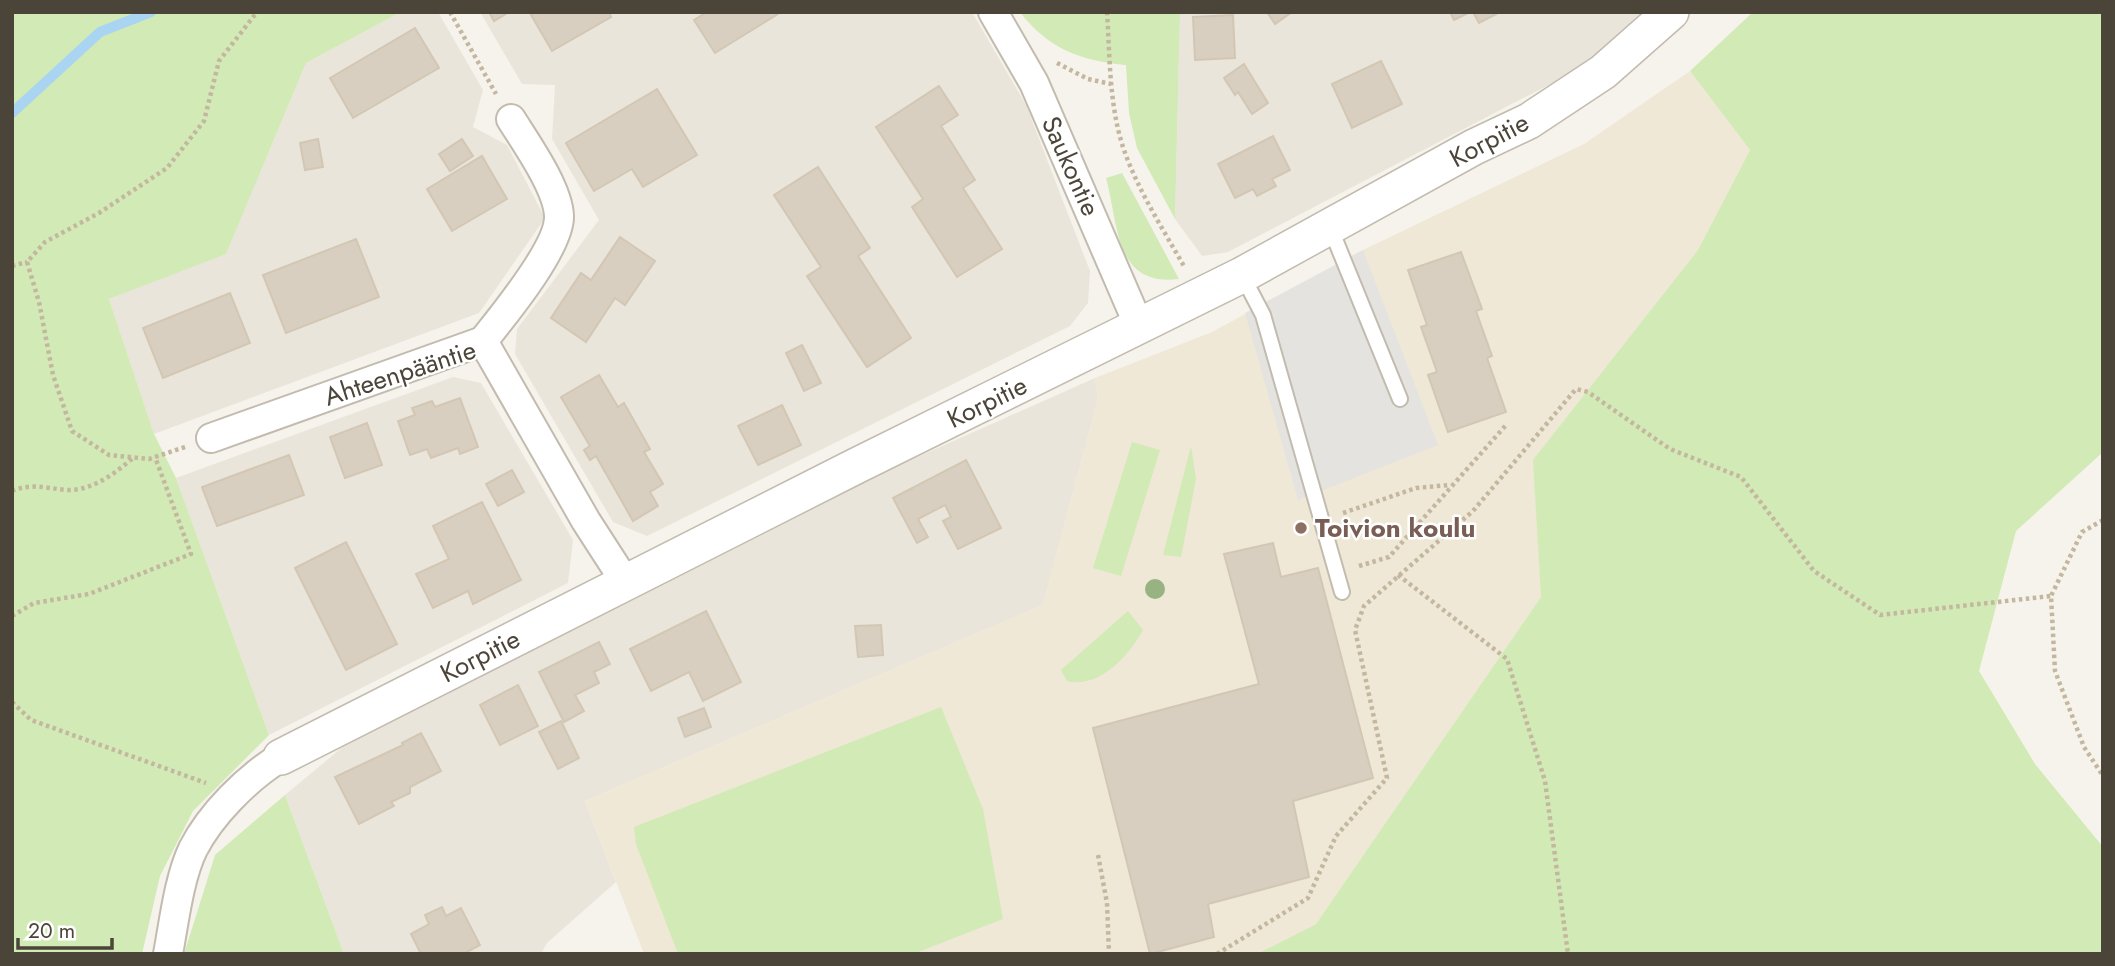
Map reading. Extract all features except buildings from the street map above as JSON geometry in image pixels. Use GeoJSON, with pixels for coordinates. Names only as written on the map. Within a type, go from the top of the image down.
{"type":"FeatureCollection","features":[{"type":"Feature","properties":{"kind":"street","name":"Saukontie"},"geometry":{"type":"LineString","coordinates":[[993,12],[1034,83],[1139,326]]}},
{"type":"Feature","properties":{"kind":"street","name":"Korpitie"},"geometry":{"type":"LineString","coordinates":[[281,757],[1242,275],[1474,147],[1529,121],[1603,72],[1671,12]]}},
{"type":"Feature","properties":{"kind":"street"},"geometry":{"type":"LineString","coordinates":[[483,341],[532,276],[558,223],[556,203],[537,162],[511,119]]}},
{"type":"Feature","properties":{"kind":"street","name":"Ahteenpääntie"},"geometry":{"type":"LineString","coordinates":[[211,438],[483,341],[586,520],[626,583]]}},
{"type":"Feature","properties":{"kind":"street"},"geometry":{"type":"LineString","coordinates":[[169,954],[175,913],[193,849],[234,794],[251,776],[281,757]]}},
{"type":"Feature","properties":{"kind":"lane"},"geometry":{"type":"LineString","coordinates":[[1330,227],[1400,399]]}},
{"type":"Feature","properties":{"kind":"lane"},"geometry":{"type":"LineString","coordinates":[[1242,275],[1264,315],[1342,592]]}},
{"type":"Feature","properties":{"kind":"path"},"geometry":{"type":"LineString","coordinates":[[12,266],[27,262],[45,242],[99,213],[167,167],[204,121],[219,61],[257,12]]}},
{"type":"Feature","properties":{"kind":"path"},"geometry":{"type":"LineString","coordinates":[[450,12],[511,119]]}},
{"type":"Feature","properties":{"kind":"path"},"geometry":{"type":"LineString","coordinates":[[1107,12],[1113,102],[1124,148],[1153,212],[1201,295]]}},
{"type":"Feature","properties":{"kind":"path"},"geometry":{"type":"LineString","coordinates":[[27,262],[39,302],[53,375],[72,431],[109,456],[134,458],[155,457],[211,438]]}},
{"type":"Feature","properties":{"kind":"path"},"geometry":{"type":"LineString","coordinates":[[1217,954],[1308,898],[1336,836],[1387,778],[1355,630],[1364,606],[1473,511],[1576,389],[1588,392],[1670,449],[1741,477],[1814,571],[1880,615],[2051,596]]}},
{"type":"Feature","properties":{"kind":"path"},"geometry":{"type":"LineString","coordinates":[[1336,572],[1388,557],[1507,424]]}},
{"type":"Feature","properties":{"kind":"path"},"geometry":{"type":"LineString","coordinates":[[12,616],[34,603],[89,594],[191,554],[155,457]]}},
{"type":"Feature","properties":{"kind":"path"},"geometry":{"type":"LineString","coordinates":[[12,491],[26,485],[69,490],[106,481],[134,458]]}},
{"type":"Feature","properties":{"kind":"path"},"geometry":{"type":"LineString","coordinates":[[1322,521],[1416,488],[1450,485]]}},
{"type":"Feature","properties":{"kind":"path"},"geometry":{"type":"LineString","coordinates":[[2103,520],[2082,532],[2051,596],[2055,671],[2084,747],[2103,776]]}},
{"type":"Feature","properties":{"kind":"path"},"geometry":{"type":"LineString","coordinates":[[1398,575],[1507,659],[1545,782],[1568,954]]}},
{"type":"Feature","properties":{"kind":"path"},"geometry":{"type":"LineString","coordinates":[[12,702],[31,720],[234,794]]}},
{"type":"Feature","properties":{"kind":"path"},"geometry":{"type":"LineString","coordinates":[[1098,855],[1107,903],[1109,954]]}},
{"type":"Feature","properties":{"kind":"shaded area"},"geometry":{"type":"Polygon","coordinates":[[[401,12],[438,12],[483,90],[473,127],[507,145],[545,218],[479,313],[154,434],[109,299],[226,253],[306,63],[401,12]]]}},
{"type":"Feature","properties":{"kind":"shaded area"},"geometry":{"type":"Polygon","coordinates":[[[480,12],[972,12],[1026,105],[1090,271],[1088,303],[1070,326],[647,536],[613,522],[515,354],[517,329],[599,220],[552,139],[555,85],[522,84],[480,12]]]}},
{"type":"Feature","properties":{"kind":"shaded area"},"geometry":{"type":"Polygon","coordinates":[[[1180,12],[1644,12],[1577,70],[1228,252],[1202,256],[1175,219],[1180,12]]]}},
{"type":"Feature","properties":{"kind":"shaded area","name":"Toivion koulu"},"geometry":{"type":"Polygon","coordinates":[[[1690,71],[1750,150],[1698,250],[1534,460],[1541,597],[1316,924],[1257,954],[644,954],[585,801],[1043,605],[1098,399],[1095,378],[1212,332],[1363,250],[1584,144],[1690,71]]]}},
{"type":"Feature","properties":{"kind":"shaded area"},"geometry":{"type":"Polygon","coordinates":[[[1363,250],[1438,445],[1298,500],[1245,313],[1363,250]]]}},
{"type":"Feature","properties":{"kind":"shaded area"},"geometry":{"type":"Polygon","coordinates":[[[453,377],[481,383],[573,540],[568,583],[269,735],[176,478],[453,377]]]}},
{"type":"Feature","properties":{"kind":"shaded area"},"geometry":{"type":"Polygon","coordinates":[[[1095,378],[1098,399],[1043,605],[585,801],[616,882],[547,943],[541,954],[344,954],[285,795],[351,740],[812,504],[1095,378]]]}},
{"type":"Feature","properties":{"kind":"green space"},"geometry":{"type":"Polygon","coordinates":[[[12,12],[401,12],[306,63],[226,254],[109,299],[154,434],[176,478],[269,735],[193,811],[160,876],[142,954],[12,954],[12,12]]]}},
{"type":"Feature","properties":{"kind":"green space"},"geometry":{"type":"Polygon","coordinates":[[[1020,12],[1180,12],[1175,219],[1137,148],[1129,113],[1126,65],[1095,60],[1067,51],[1042,35],[1020,12]]]}},
{"type":"Feature","properties":{"kind":"green space"},"geometry":{"type":"Polygon","coordinates":[[[1753,12],[2103,12],[2103,452],[2016,531],[1979,671],[2035,764],[2103,847],[2103,954],[1257,954],[1316,924],[1541,597],[1533,460],[1698,250],[1750,150],[1690,71],[1753,12]]]}},
{"type":"Feature","properties":{"kind":"green space"},"geometry":{"type":"Polygon","coordinates":[[[1122,173],[1179,279],[1158,279],[1142,273],[1131,263],[1123,249],[1106,178],[1122,173]]]}},
{"type":"Feature","properties":{"kind":"green space"},"geometry":{"type":"Polygon","coordinates":[[[1132,442],[1160,450],[1121,576],[1093,568],[1132,442]]]}},
{"type":"Feature","properties":{"kind":"green space"},"geometry":{"type":"Polygon","coordinates":[[[1191,446],[1196,479],[1181,557],[1163,555],[1191,446]]]}},
{"type":"Feature","properties":{"kind":"green space"},"geometry":{"type":"Polygon","coordinates":[[[1128,611],[1143,630],[1130,650],[1102,675],[1091,680],[1067,681],[1061,670],[1128,611]]]}},
{"type":"Feature","properties":{"kind":"green space"},"geometry":{"type":"Polygon","coordinates":[[[941,707],[983,809],[1003,919],[913,954],[678,954],[636,844],[634,827],[941,707]]]}},
{"type":"Feature","properties":{"kind":"green space"},"geometry":{"type":"Polygon","coordinates":[[[285,795],[344,954],[184,954],[215,855],[285,795]]]}},
{"type":"Feature","properties":{"kind":"waterway"},"geometry":{"type":"LineString","coordinates":[[12,113],[100,32],[151,12]]}},
{"type":"Feature","properties":{"kind":"place","name":"Toivion koulu"},"geometry":{"type":"Point","coordinates":[1301,528]}}]}
